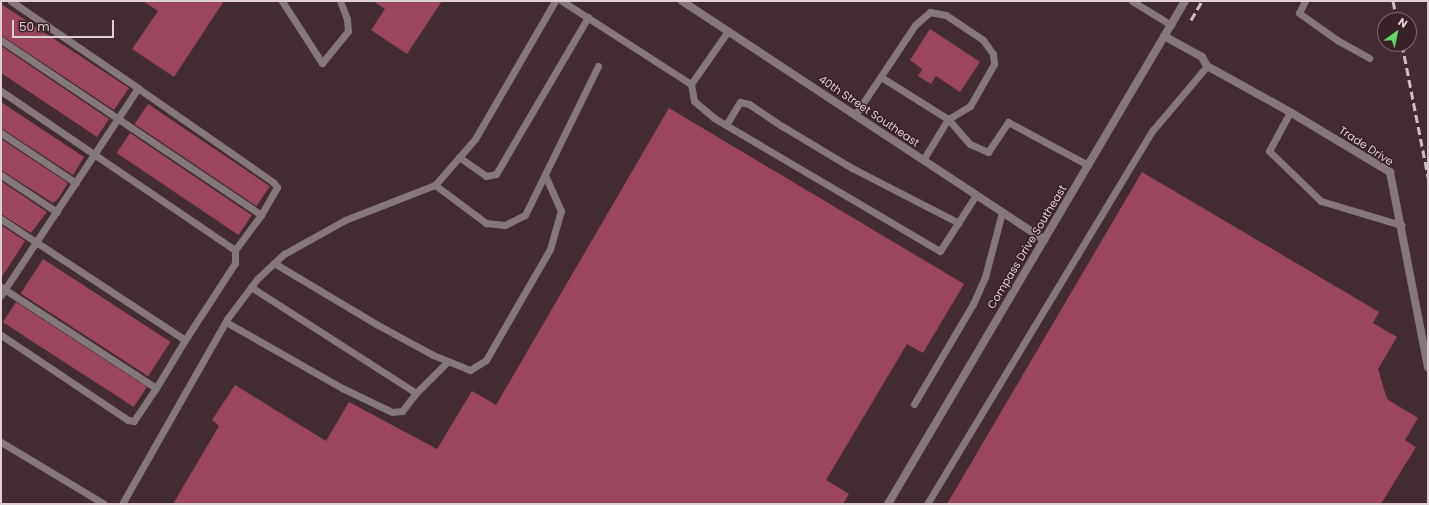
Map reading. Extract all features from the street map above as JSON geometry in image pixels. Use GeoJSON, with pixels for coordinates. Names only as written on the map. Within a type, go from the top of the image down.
{"type":"FeatureCollection","features":[{"type":"Feature","properties":{"kind":"street","name":"40th Street Southeast"},"geometry":{"type":"LineString","coordinates":[[682,1],[1044,240]]}},
{"type":"Feature","properties":{"kind":"street","name":"Compass Drive Southeast"},"geometry":{"type":"LineString","coordinates":[[888,504],[1185,1]]}},
{"type":"Feature","properties":{"kind":"street","name":"Trade Drive"},"geometry":{"type":"LineString","coordinates":[[1164,36],[1202,57],[1207,66],[1290,112],[1390,172],[1428,367]]}},
{"type":"Feature","properties":{"kind":"lane"},"geometry":{"type":"LineString","coordinates":[[1,335],[128,420],[134,421],[235,263],[235,250],[261,216],[277,187],[274,182],[11,1]]}},
{"type":"Feature","properties":{"kind":"lane"},"geometry":{"type":"LineString","coordinates":[[282,1],[322,63],[348,31],[347,19],[340,1]]}},
{"type":"Feature","properties":{"kind":"lane"},"geometry":{"type":"LineString","coordinates":[[122,504],[226,322],[251,287],[284,254],[345,220],[435,185],[475,139],[555,1]]}},
{"type":"Feature","properties":{"kind":"lane"},"geometry":{"type":"LineString","coordinates":[[562,1],[691,84]]}},
{"type":"Feature","properties":{"kind":"lane"},"geometry":{"type":"LineString","coordinates":[[1132,1],[1171,25]]}},
{"type":"Feature","properties":{"kind":"lane"},"geometry":{"type":"LineString","coordinates":[[1305,1],[1299,13],[1337,40],[1369,58]]}},
{"type":"Feature","properties":{"kind":"lane"},"geometry":{"type":"LineString","coordinates":[[855,115],[922,17],[930,12],[946,15],[983,40],[993,54],[994,64],[970,106],[948,119],[923,160]]}},
{"type":"Feature","properties":{"kind":"lane"},"geometry":{"type":"LineString","coordinates":[[459,158],[486,176],[496,174],[588,17]]}},
{"type":"Feature","properties":{"kind":"lane"},"geometry":{"type":"LineString","coordinates":[[728,31],[691,84],[694,101],[726,125],[940,250],[976,195]]}},
{"type":"Feature","properties":{"kind":"lane"},"geometry":{"type":"LineString","coordinates":[[1,40],[261,216]]}},
{"type":"Feature","properties":{"kind":"lane"},"geometry":{"type":"LineString","coordinates":[[435,185],[486,223],[505,225],[525,215],[598,66]]}},
{"type":"Feature","properties":{"kind":"lane"},"geometry":{"type":"LineString","coordinates":[[927,504],[1153,130],[1207,66]]}},
{"type":"Feature","properties":{"kind":"lane"},"geometry":{"type":"LineString","coordinates":[[881,77],[948,119],[970,144],[988,152],[1008,122],[1088,165]]}},
{"type":"Feature","properties":{"kind":"lane"},"geometry":{"type":"LineString","coordinates":[[138,88],[57,212],[2,291],[156,388]]}},
{"type":"Feature","properties":{"kind":"lane"},"geometry":{"type":"LineString","coordinates":[[1,91],[235,250]]}},
{"type":"Feature","properties":{"kind":"lane"},"geometry":{"type":"LineString","coordinates":[[726,125],[740,102],[749,104],[782,126],[852,168],[959,222]]}},
{"type":"Feature","properties":{"kind":"lane"},"geometry":{"type":"LineString","coordinates":[[1290,112],[1269,151],[1321,202],[1401,225]]}},
{"type":"Feature","properties":{"kind":"lane"},"geometry":{"type":"LineString","coordinates":[[1,133],[76,183]]}},
{"type":"Feature","properties":{"kind":"lane"},"geometry":{"type":"LineString","coordinates":[[1,175],[57,212]]}},
{"type":"Feature","properties":{"kind":"lane"},"geometry":{"type":"LineString","coordinates":[[274,263],[353,312],[448,361],[470,370],[486,360],[550,249],[561,211],[545,175]]}},
{"type":"Feature","properties":{"kind":"lane"},"geometry":{"type":"LineString","coordinates":[[914,404],[973,304],[985,277],[1002,212]]}},
{"type":"Feature","properties":{"kind":"lane"},"geometry":{"type":"LineString","coordinates":[[1,219],[185,340]]}},
{"type":"Feature","properties":{"kind":"lane"},"geometry":{"type":"LineString","coordinates":[[251,287],[416,393]]}},
{"type":"Feature","properties":{"kind":"lane"},"geometry":{"type":"LineString","coordinates":[[226,322],[342,388],[392,412],[402,411],[416,393],[448,361]]}},
{"type":"Feature","properties":{"kind":"lane"},"geometry":{"type":"LineString","coordinates":[[1,442],[104,504]]}},
{"type":"Feature","properties":{"kind":"building"},"geometry":{"type":"Polygon","coordinates":[[[143,1],[224,1],[174,77],[132,49],[158,11],[143,1]]]}},
{"type":"Feature","properties":{"kind":"building"},"geometry":{"type":"Polygon","coordinates":[[[373,1],[442,1],[407,54],[371,30],[385,9],[373,1]]]}},
{"type":"Feature","properties":{"kind":"building"},"geometry":{"type":"Polygon","coordinates":[[[1,4],[129,88],[114,110],[1,35],[1,4]]]}},
{"type":"Feature","properties":{"kind":"building"},"geometry":{"type":"Polygon","coordinates":[[[930,29],[980,62],[960,92],[936,76],[931,84],[918,76],[922,69],[910,60],[930,29]]]}},
{"type":"Feature","properties":{"kind":"building"},"geometry":{"type":"Polygon","coordinates":[[[1,46],[109,119],[97,137],[1,73],[1,46]]]}},
{"type":"Feature","properties":{"kind":"building"},"geometry":{"type":"Polygon","coordinates":[[[1,102],[84,157],[73,175],[1,128],[1,102]]]}},
{"type":"Feature","properties":{"kind":"building"},"geometry":{"type":"Polygon","coordinates":[[[148,104],[270,186],[256,206],[135,124],[148,104]]]}},
{"type":"Feature","properties":{"kind":"building"},"geometry":{"type":"Polygon","coordinates":[[[669,108],[964,284],[923,353],[907,344],[826,480],[849,494],[843,504],[173,504],[219,426],[212,420],[235,385],[326,441],[349,402],[437,449],[472,391],[496,405],[669,108]]]}},
{"type":"Feature","properties":{"kind":"building"},"geometry":{"type":"Polygon","coordinates":[[[130,133],[252,215],[238,235],[117,153],[130,133]]]}},
{"type":"Feature","properties":{"kind":"building"},"geometry":{"type":"Polygon","coordinates":[[[1,139],[68,183],[58,199],[53,203],[1,170],[1,139]]]}},
{"type":"Feature","properties":{"kind":"building"},"geometry":{"type":"Polygon","coordinates":[[[1142,172],[1379,312],[1373,323],[1397,337],[1378,369],[1387,399],[1418,418],[1405,440],[1416,447],[1381,504],[947,504],[1142,172]]]}},
{"type":"Feature","properties":{"kind":"building"},"geometry":{"type":"Polygon","coordinates":[[[1,181],[47,212],[31,233],[1,214],[1,181]]]}},
{"type":"Feature","properties":{"kind":"building"},"geometry":{"type":"Polygon","coordinates":[[[1,225],[25,241],[1,278],[1,225]]]}},
{"type":"Feature","properties":{"kind":"building"},"geometry":{"type":"Polygon","coordinates":[[[43,259],[170,342],[148,376],[21,293],[43,259]]]}},
{"type":"Feature","properties":{"kind":"building"},"geometry":{"type":"Polygon","coordinates":[[[16,302],[147,387],[134,407],[3,322],[16,302]]]}},
{"type":"Feature","properties":{"kind":"railway"},"geometry":{"type":"LineString","coordinates":[[1191,20],[1202,1]]}},
{"type":"Feature","properties":{"kind":"railway"},"geometry":{"type":"LineString","coordinates":[[1393,1],[1395,12]]}},
{"type":"Feature","properties":{"kind":"railway"},"geometry":{"type":"LineString","coordinates":[[1404,52],[1428,177]]}}]}
